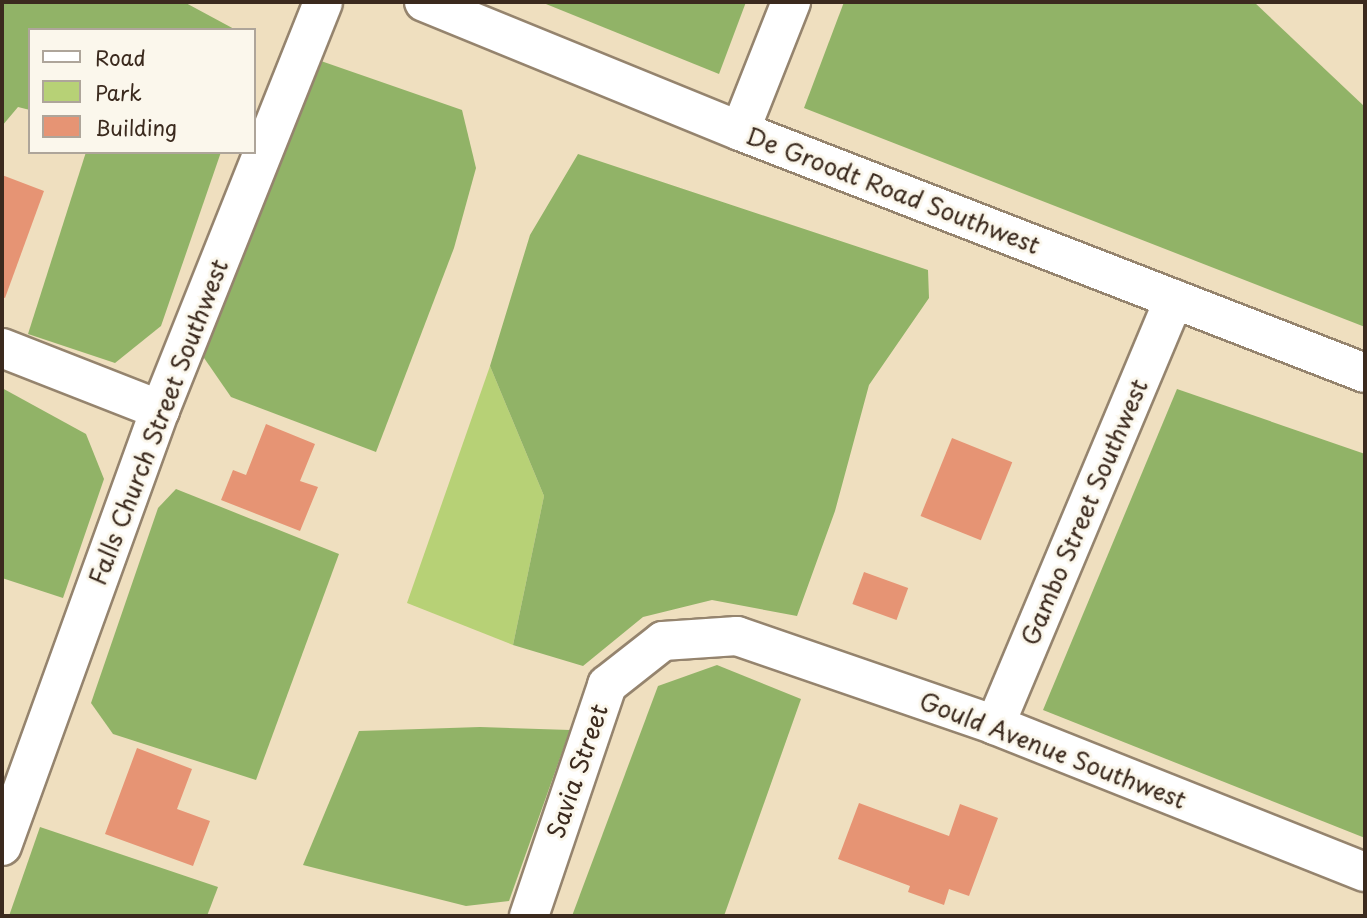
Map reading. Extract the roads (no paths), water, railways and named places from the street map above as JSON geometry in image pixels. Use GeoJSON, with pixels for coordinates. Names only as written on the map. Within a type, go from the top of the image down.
{"type":"FeatureCollection","features":[{"type":"Feature","properties":{"kind":"street","name":"Falls Church Street Southwest"},"geometry":{"type":"LineString","coordinates":[[4,833],[160,410],[323,2]]}},
{"type":"Feature","properties":{"kind":"street","name":"De Groodt Road Southwest"},"geometry":{"type":"LineString","coordinates":[[424,2],[740,131],[1365,373]]}},
{"type":"Feature","properties":{"kind":"street"},"geometry":{"type":"LineString","coordinates":[[740,131],[791,2]]}},
{"type":"Feature","properties":{"kind":"street","name":"Gambo Street Southwest"},"geometry":{"type":"LineString","coordinates":[[995,725],[1174,299]]}},
{"type":"Feature","properties":{"kind":"street"},"geometry":{"type":"LineString","coordinates":[[2,348],[160,410]]}},
{"type":"Feature","properties":{"kind":"street","name":"Gould Avenue Southwest"},"geometry":{"type":"LineString","coordinates":[[737,636],[995,725],[1365,872]]}},
{"type":"Feature","properties":{"kind":"street","name":"Savia Street"},"geometry":{"type":"LineString","coordinates":[[529,916],[607,685],[663,641],[737,636]]}}]}
